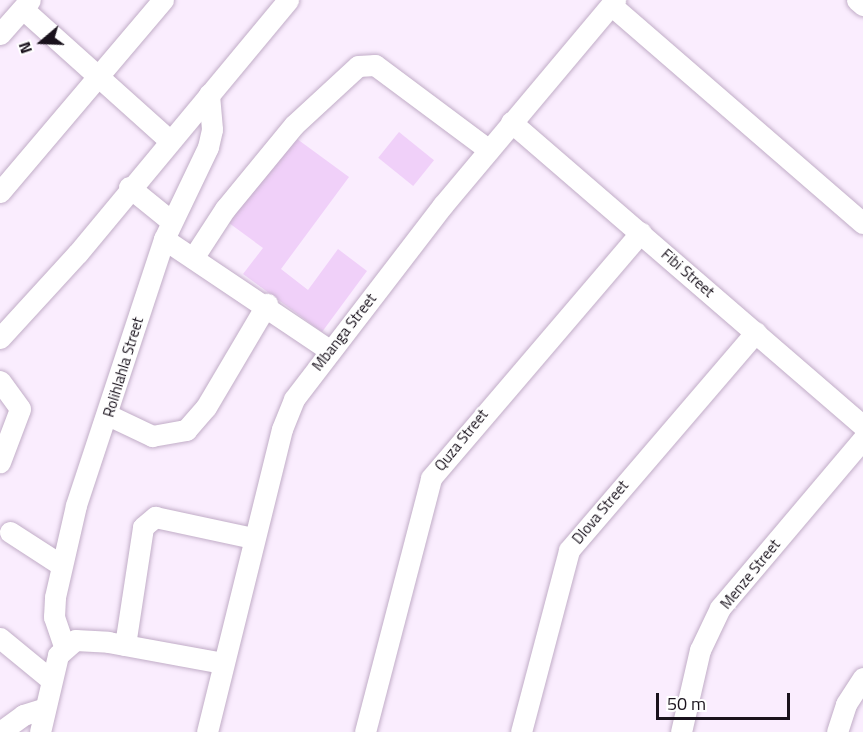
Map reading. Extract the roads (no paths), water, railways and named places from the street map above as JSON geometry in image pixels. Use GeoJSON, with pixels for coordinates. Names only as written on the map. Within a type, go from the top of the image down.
{"type":"FeatureCollection","features":[{"type":"Feature","properties":{"kind":"street"},"geometry":{"type":"LineString","coordinates":[[0,192],[163,0]]}},
{"type":"Feature","properties":{"kind":"street"},"geometry":{"type":"LineString","coordinates":[[0,338],[78,253],[129,187],[288,0]]}},
{"type":"Feature","properties":{"kind":"street"},"geometry":{"type":"LineString","coordinates":[[857,0],[863,5]]}},
{"type":"Feature","properties":{"kind":"street"},"geometry":{"type":"LineString","coordinates":[[613,2],[863,223]]}},
{"type":"Feature","properties":{"kind":"street","name":"Mbanga Street"},"geometry":{"type":"LineString","coordinates":[[207,732],[253,538],[289,411],[329,350],[489,150],[613,2]]}},
{"type":"Feature","properties":{"kind":"street"},"geometry":{"type":"LineString","coordinates":[[0,34],[26,4],[97,76],[169,140]]}},
{"type":"Feature","properties":{"kind":"street"},"geometry":{"type":"LineString","coordinates":[[194,258],[225,209],[294,125],[358,66],[375,65],[489,150]]}},
{"type":"Feature","properties":{"kind":"street","name":"Rolihlahla Street"},"geometry":{"type":"LineString","coordinates":[[64,646],[54,617],[61,565],[168,230],[211,136],[209,94]]}},
{"type":"Feature","properties":{"kind":"street","name":"Fibi Street"},"geometry":{"type":"LineString","coordinates":[[512,122],[863,426]]}},
{"type":"Feature","properties":{"kind":"street"},"geometry":{"type":"LineString","coordinates":[[129,187],[194,258],[267,304],[329,350]]}},
{"type":"Feature","properties":{"kind":"street","name":"Quza Street"},"geometry":{"type":"LineString","coordinates":[[365,732],[431,478],[641,232]]}},
{"type":"Feature","properties":{"kind":"street"},"geometry":{"type":"LineString","coordinates":[[108,414],[152,436],[186,430],[206,407],[267,304]]}},
{"type":"Feature","properties":{"kind":"street","name":"Dlova Street"},"geometry":{"type":"LineString","coordinates":[[521,732],[570,550],[756,332]]}},
{"type":"Feature","properties":{"kind":"street"},"geometry":{"type":"LineString","coordinates":[[0,381],[20,410],[0,462]]}},
{"type":"Feature","properties":{"kind":"street","name":"Menze Street"},"geometry":{"type":"LineString","coordinates":[[681,732],[700,650],[720,608],[863,439]]}},
{"type":"Feature","properties":{"kind":"street"},"geometry":{"type":"LineString","coordinates":[[125,645],[143,527],[155,517],[253,538]]}},
{"type":"Feature","properties":{"kind":"street"},"geometry":{"type":"LineString","coordinates":[[10,532],[61,565]]}},
{"type":"Feature","properties":{"kind":"street"},"geometry":{"type":"LineString","coordinates":[[0,638],[50,679]]}},
{"type":"Feature","properties":{"kind":"street"},"geometry":{"type":"LineString","coordinates":[[40,732],[50,679],[64,646],[88,640],[222,663]]}},
{"type":"Feature","properties":{"kind":"street"},"geometry":{"type":"LineString","coordinates":[[837,732],[846,704],[863,678]]}},
{"type":"Feature","properties":{"kind":"street"},"geometry":{"type":"LineString","coordinates":[[0,732],[23,715],[43,709]]}}]}
